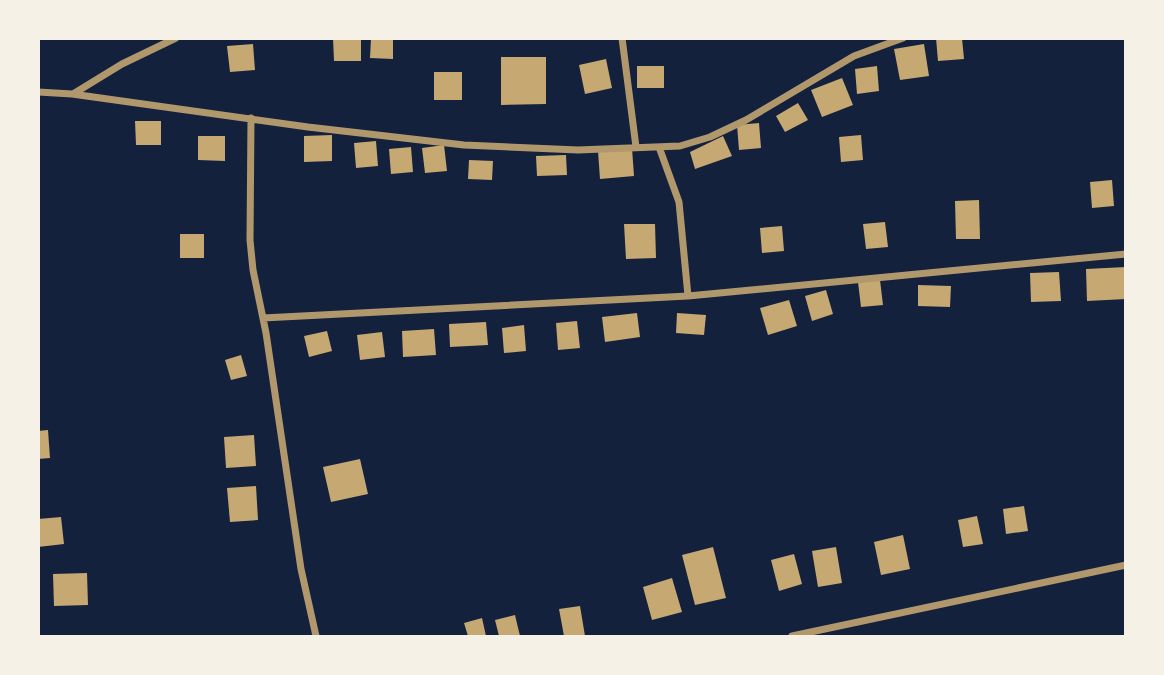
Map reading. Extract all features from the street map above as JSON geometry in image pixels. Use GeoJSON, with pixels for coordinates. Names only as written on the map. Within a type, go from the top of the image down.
{"type":"FeatureCollection","features":[{"type":"Feature","properties":{"kind":"street"},"geometry":{"type":"LineString","coordinates":[[72,94],[122,64],[176,38]]}},
{"type":"Feature","properties":{"kind":"street"},"geometry":{"type":"LineString","coordinates":[[622,38],[636,147]]}},
{"type":"Feature","properties":{"kind":"street"},"geometry":{"type":"LineString","coordinates":[[38,92],[72,94],[464,145],[578,150],[680,146],[710,137],[746,120],[854,56],[903,38]]}},
{"type":"Feature","properties":{"kind":"street"},"geometry":{"type":"LineString","coordinates":[[251,118],[250,240],[253,270],[263,318],[301,569],[316,636]]}},
{"type":"Feature","properties":{"kind":"street"},"geometry":{"type":"LineString","coordinates":[[659,147],[679,202],[688,296]]}},
{"type":"Feature","properties":{"kind":"street"},"geometry":{"type":"LineString","coordinates":[[263,318],[688,296],[1125,254]]}},
{"type":"Feature","properties":{"kind":"street"},"geometry":{"type":"LineString","coordinates":[[792,636],[1125,565]]}},
{"type":"Feature","properties":{"kind":"building"},"geometry":{"type":"Polygon","coordinates":[[[333,38],[361,38],[361,61],[334,61],[333,38]]]}},
{"type":"Feature","properties":{"kind":"building"},"geometry":{"type":"Polygon","coordinates":[[[371,38],[393,38],[393,59],[370,58],[371,38]]]}},
{"type":"Feature","properties":{"kind":"building"},"geometry":{"type":"Polygon","coordinates":[[[936,38],[962,38],[964,59],[938,61],[936,38]]]}},
{"type":"Feature","properties":{"kind":"building"},"geometry":{"type":"Polygon","coordinates":[[[253,44],[255,70],[230,72],[227,46],[253,44]]]}},
{"type":"Feature","properties":{"kind":"building"},"geometry":{"type":"Polygon","coordinates":[[[924,44],[929,76],[900,80],[894,49],[924,44]]]}},
{"type":"Feature","properties":{"kind":"building"},"geometry":{"type":"Polygon","coordinates":[[[501,57],[546,57],[546,104],[501,105],[501,57]]]}},
{"type":"Feature","properties":{"kind":"building"},"geometry":{"type":"Polygon","coordinates":[[[606,59],[612,88],[585,94],[579,65],[606,59]]]}},
{"type":"Feature","properties":{"kind":"building"},"geometry":{"type":"Polygon","coordinates":[[[637,66],[664,66],[664,88],[637,88],[637,66]]]}},
{"type":"Feature","properties":{"kind":"building"},"geometry":{"type":"Polygon","coordinates":[[[877,66],[879,91],[857,94],[855,69],[877,66]]]}},
{"type":"Feature","properties":{"kind":"building"},"geometry":{"type":"Polygon","coordinates":[[[434,72],[462,72],[462,100],[434,100],[434,72]]]}},
{"type":"Feature","properties":{"kind":"building"},"geometry":{"type":"Polygon","coordinates":[[[842,78],[853,105],[822,117],[811,90],[842,78]]]}},
{"type":"Feature","properties":{"kind":"building"},"geometry":{"type":"Polygon","coordinates":[[[798,103],[808,120],[785,132],[776,116],[798,103]]]}},
{"type":"Feature","properties":{"kind":"building"},"geometry":{"type":"Polygon","coordinates":[[[135,121],[161,121],[161,145],[136,145],[135,121]]]}},
{"type":"Feature","properties":{"kind":"building"},"geometry":{"type":"Polygon","coordinates":[[[759,123],[761,148],[739,150],[737,125],[759,123]]]}},
{"type":"Feature","properties":{"kind":"building"},"geometry":{"type":"Polygon","coordinates":[[[332,135],[332,161],[304,162],[304,136],[332,135]]]}},
{"type":"Feature","properties":{"kind":"building"},"geometry":{"type":"Polygon","coordinates":[[[861,135],[863,160],[841,162],[839,137],[861,135]]]}},
{"type":"Feature","properties":{"kind":"building"},"geometry":{"type":"Polygon","coordinates":[[[198,136],[225,136],[225,161],[198,160],[198,136]]]}},
{"type":"Feature","properties":{"kind":"building"},"geometry":{"type":"Polygon","coordinates":[[[723,136],[732,156],[695,169],[690,152],[723,136]]]}},
{"type":"Feature","properties":{"kind":"building"},"geometry":{"type":"Polygon","coordinates":[[[376,141],[378,166],[356,168],[354,143],[376,141]]]}},
{"type":"Feature","properties":{"kind":"building"},"geometry":{"type":"Polygon","coordinates":[[[444,145],[447,171],[425,173],[422,148],[444,145]]]}},
{"type":"Feature","properties":{"kind":"building"},"geometry":{"type":"Polygon","coordinates":[[[411,147],[413,172],[391,174],[389,149],[411,147]]]}},
{"type":"Feature","properties":{"kind":"building"},"geometry":{"type":"Polygon","coordinates":[[[632,148],[634,176],[600,179],[598,151],[632,148]]]}},
{"type":"Feature","properties":{"kind":"building"},"geometry":{"type":"Polygon","coordinates":[[[566,155],[567,175],[537,176],[536,156],[566,155]]]}},
{"type":"Feature","properties":{"kind":"building"},"geometry":{"type":"Polygon","coordinates":[[[469,160],[493,161],[492,180],[468,179],[469,160]]]}},
{"type":"Feature","properties":{"kind":"building"},"geometry":{"type":"Polygon","coordinates":[[[1112,180],[1114,206],[1092,208],[1090,182],[1112,180]]]}},
{"type":"Feature","properties":{"kind":"building"},"geometry":{"type":"Polygon","coordinates":[[[979,200],[980,239],[956,239],[955,201],[979,200]]]}},
{"type":"Feature","properties":{"kind":"building"},"geometry":{"type":"Polygon","coordinates":[[[885,222],[888,247],[866,249],[863,224],[885,222]]]}},
{"type":"Feature","properties":{"kind":"building"},"geometry":{"type":"Polygon","coordinates":[[[624,224],[655,224],[656,258],[626,259],[624,224]]]}},
{"type":"Feature","properties":{"kind":"building"},"geometry":{"type":"Polygon","coordinates":[[[782,226],[784,251],[762,253],[760,228],[782,226]]]}},
{"type":"Feature","properties":{"kind":"building"},"geometry":{"type":"Polygon","coordinates":[[[180,234],[204,234],[204,258],[180,258],[180,234]]]}},
{"type":"Feature","properties":{"kind":"building"},"geometry":{"type":"Polygon","coordinates":[[[1126,267],[1126,299],[1087,301],[1086,269],[1126,267]]]}},
{"type":"Feature","properties":{"kind":"building"},"geometry":{"type":"Polygon","coordinates":[[[1059,272],[1061,301],[1031,302],[1030,273],[1059,272]]]}},
{"type":"Feature","properties":{"kind":"building"},"geometry":{"type":"Polygon","coordinates":[[[880,280],[883,305],[861,307],[858,282],[880,280]]]}},
{"type":"Feature","properties":{"kind":"building"},"geometry":{"type":"Polygon","coordinates":[[[918,285],[951,286],[950,307],[918,306],[918,285]]]}},
{"type":"Feature","properties":{"kind":"building"},"geometry":{"type":"Polygon","coordinates":[[[826,290],[833,314],[812,321],[805,296],[826,290]]]}},
{"type":"Feature","properties":{"kind":"building"},"geometry":{"type":"Polygon","coordinates":[[[789,300],[797,326],[768,335],[760,308],[789,300]]]}},
{"type":"Feature","properties":{"kind":"building"},"geometry":{"type":"Polygon","coordinates":[[[637,313],[640,337],[605,342],[602,317],[637,313]]]}},
{"type":"Feature","properties":{"kind":"building"},"geometry":{"type":"Polygon","coordinates":[[[677,313],[706,315],[704,335],[676,333],[677,313]]]}},
{"type":"Feature","properties":{"kind":"building"},"geometry":{"type":"Polygon","coordinates":[[[577,321],[580,348],[558,350],[556,323],[577,321]]]}},
{"type":"Feature","properties":{"kind":"building"},"geometry":{"type":"Polygon","coordinates":[[[486,322],[488,345],[450,347],[449,324],[486,322]]]}},
{"type":"Feature","properties":{"kind":"building"},"geometry":{"type":"Polygon","coordinates":[[[524,325],[526,351],[504,353],[502,328],[524,325]]]}},
{"type":"Feature","properties":{"kind":"building"},"geometry":{"type":"Polygon","coordinates":[[[434,329],[436,355],[403,357],[402,331],[434,329]]]}},
{"type":"Feature","properties":{"kind":"building"},"geometry":{"type":"Polygon","coordinates":[[[327,331],[332,351],[309,357],[304,336],[327,331]]]}},
{"type":"Feature","properties":{"kind":"building"},"geometry":{"type":"Polygon","coordinates":[[[382,332],[385,357],[360,360],[357,335],[382,332]]]}},
{"type":"Feature","properties":{"kind":"building"},"geometry":{"type":"Polygon","coordinates":[[[241,355],[247,376],[231,380],[225,360],[241,355]]]}},
{"type":"Feature","properties":{"kind":"building"},"geometry":{"type":"Polygon","coordinates":[[[48,430],[50,458],[38,459],[38,431],[48,430]]]}},
{"type":"Feature","properties":{"kind":"building"},"geometry":{"type":"Polygon","coordinates":[[[254,435],[256,466],[226,468],[224,437],[254,435]]]}},
{"type":"Feature","properties":{"kind":"building"},"geometry":{"type":"Polygon","coordinates":[[[360,459],[368,494],[331,502],[323,467],[360,459]]]}},
{"type":"Feature","properties":{"kind":"building"},"geometry":{"type":"Polygon","coordinates":[[[256,486],[258,520],[230,522],[227,488],[256,486]]]}},
{"type":"Feature","properties":{"kind":"building"},"geometry":{"type":"Polygon","coordinates":[[[1024,506],[1028,531],[1006,534],[1003,509],[1024,506]]]}},
{"type":"Feature","properties":{"kind":"building"},"geometry":{"type":"Polygon","coordinates":[[[977,516],[983,544],[963,547],[958,520],[977,516]]]}},
{"type":"Feature","properties":{"kind":"building"},"geometry":{"type":"Polygon","coordinates":[[[61,517],[64,544],[38,547],[38,519],[61,517]]]}},
{"type":"Feature","properties":{"kind":"building"},"geometry":{"type":"Polygon","coordinates":[[[903,535],[910,569],[881,575],[874,542],[903,535]]]}},
{"type":"Feature","properties":{"kind":"building"},"geometry":{"type":"Polygon","coordinates":[[[713,547],[726,598],[695,605],[682,555],[713,547]]]}},
{"type":"Feature","properties":{"kind":"building"},"geometry":{"type":"Polygon","coordinates":[[[836,547],[842,583],[818,587],[812,551],[836,547]]]}},
{"type":"Feature","properties":{"kind":"building"},"geometry":{"type":"Polygon","coordinates":[[[794,554],[802,584],[779,591],[771,560],[794,554]]]}},
{"type":"Feature","properties":{"kind":"building"},"geometry":{"type":"Polygon","coordinates":[[[87,573],[88,605],[54,606],[53,574],[87,573]]]}},
{"type":"Feature","properties":{"kind":"building"},"geometry":{"type":"Polygon","coordinates":[[[672,578],[682,612],[652,620],[643,587],[672,578]]]}},
{"type":"Feature","properties":{"kind":"building"},"geometry":{"type":"Polygon","coordinates":[[[580,606],[585,636],[564,636],[559,609],[580,606]]]}},
{"type":"Feature","properties":{"kind":"building"},"geometry":{"type":"Polygon","coordinates":[[[515,615],[520,636],[499,636],[495,620],[515,615]]]}},
{"type":"Feature","properties":{"kind":"building"},"geometry":{"type":"Polygon","coordinates":[[[482,618],[486,636],[468,636],[464,623],[482,618]]]}}]}
